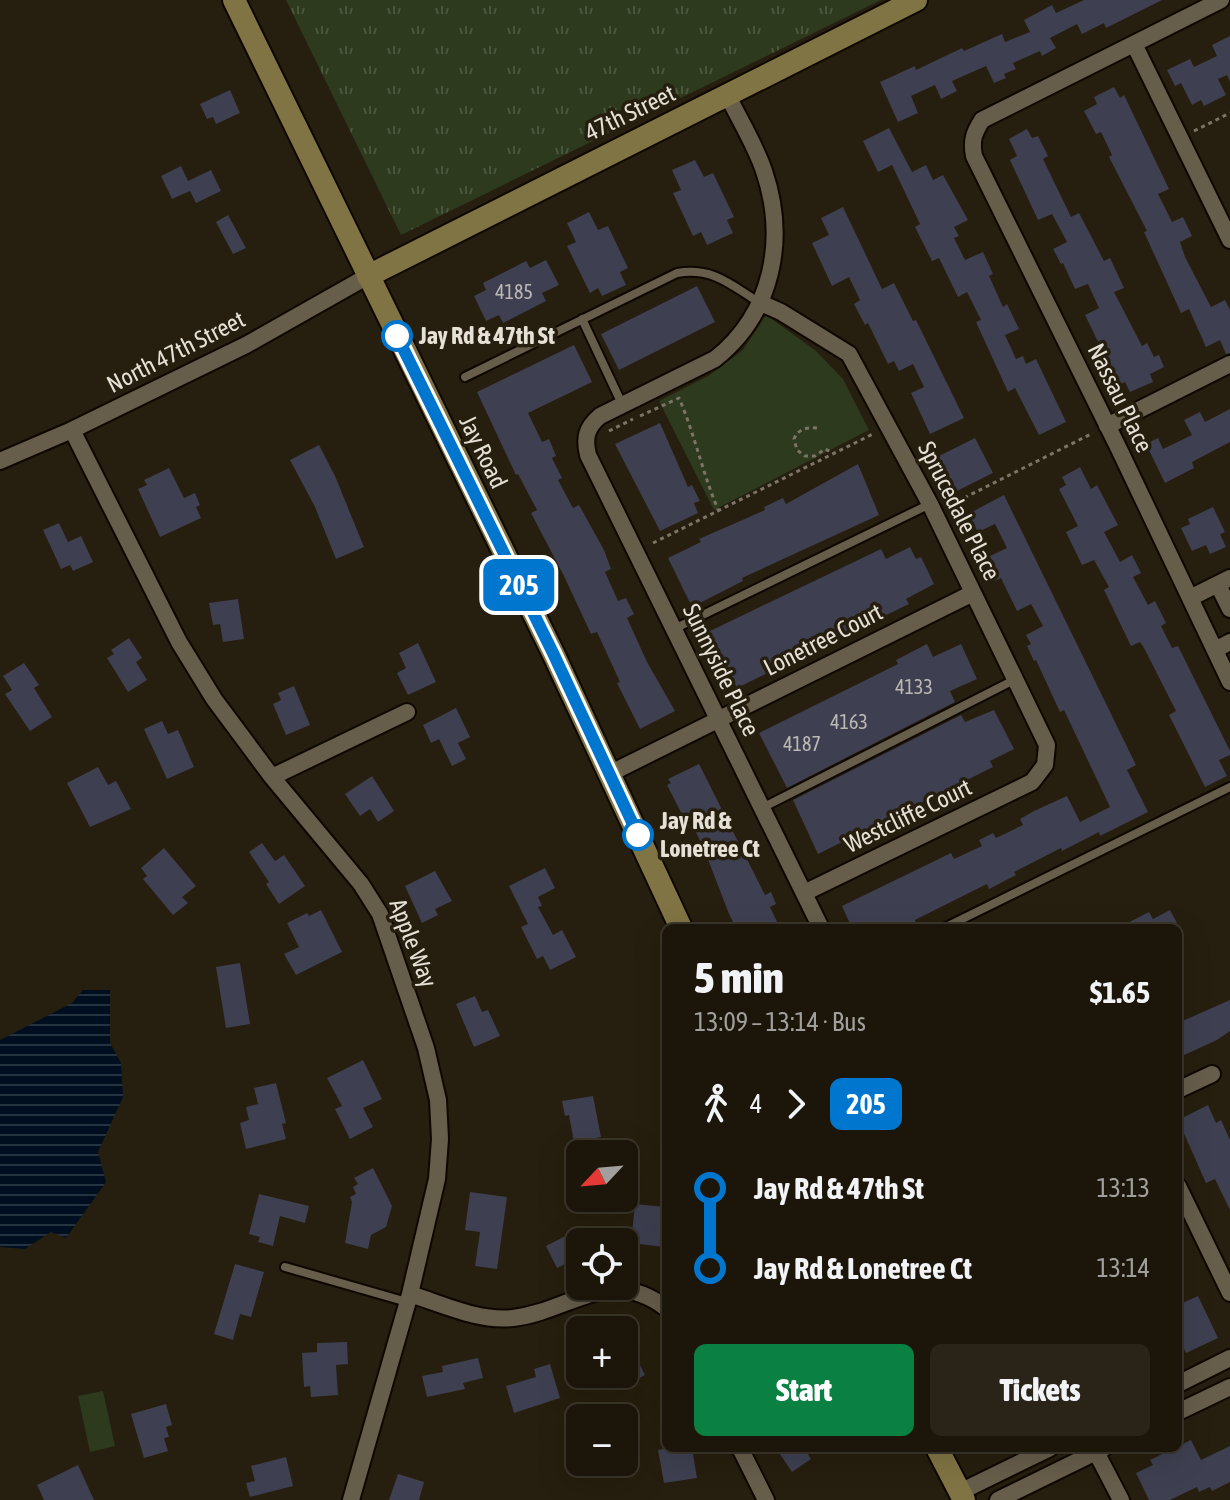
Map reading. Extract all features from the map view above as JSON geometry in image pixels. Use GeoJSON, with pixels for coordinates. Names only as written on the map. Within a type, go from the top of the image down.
{"type":"FeatureCollection","features":[{"type":"Feature","properties":{"kind":"street","name":"Jay Road"},"geometry":{"type":"LineString","coordinates":[[234,0],[679,924]]}},
{"type":"Feature","properties":{"kind":"street","name":"47th Street"},"geometry":{"type":"LineString","coordinates":[[368,276],[916,0]]}},
{"type":"Feature","properties":{"kind":"street"},"geometry":{"type":"LineString","coordinates":[[1221,0],[1134,44],[1230,240]]}},
{"type":"Feature","properties":{"kind":"street","name":"Nassau Place"},"geometry":{"type":"LineString","coordinates":[[1134,44],[982,120],[973,135],[974,156],[1190,598],[1222,646],[1230,682]]}},
{"type":"Feature","properties":{"kind":"street"},"geometry":{"type":"LineString","coordinates":[[622,404],[715,359],[734,341],[761,303],[775,253],[772,203],[763,169],[727,94]]}},
{"type":"Feature","properties":{"kind":"street","name":"North 47th Street"},"geometry":{"type":"LineString","coordinates":[[0,461],[72,430],[246,345],[368,276]]}},
{"type":"Feature","properties":{"kind":"street","name":"Sprucedale Place"},"geometry":{"type":"LineString","coordinates":[[761,303],[849,354],[932,509],[1047,745],[1045,765],[1032,782]]}},
{"type":"Feature","properties":{"kind":"street"},"geometry":{"type":"LineString","coordinates":[[1107,426],[1230,364]]}},
{"type":"Feature","properties":{"kind":"street","name":"Sunnyside Place"},"geometry":{"type":"LineString","coordinates":[[622,404],[600,416],[586,432],[588,455],[819,924]]}},
{"type":"Feature","properties":{"kind":"street","name":"Apple Way"},"geometry":{"type":"LineString","coordinates":[[72,430],[179,642],[214,699],[272,777],[361,884],[380,914],[426,1048],[438,1100],[440,1139],[437,1179],[409,1298],[351,1500]]}},
{"type":"Feature","properties":{"kind":"street"},"geometry":{"type":"LineString","coordinates":[[1190,598],[1224,582],[1230,609]]}},
{"type":"Feature","properties":{"kind":"street","name":"Lonetree Court"},"geometry":{"type":"LineString","coordinates":[[609,774],[973,593]]}},
{"type":"Feature","properties":{"kind":"street"},"geometry":{"type":"LineString","coordinates":[[272,777],[407,712]]}},
{"type":"Feature","properties":{"kind":"street","name":"Westcliffe Court"},"geometry":{"type":"LineString","coordinates":[[804,893],[1032,782]]}},
{"type":"Feature","properties":{"kind":"street"},"geometry":{"type":"LineString","coordinates":[[1182,1088],[1212,1074]]}},
{"type":"Feature","properties":{"kind":"street"},"geometry":{"type":"LineString","coordinates":[[1182,1194],[1230,1293]]}},
{"type":"Feature","properties":{"kind":"street"},"geometry":{"type":"LineString","coordinates":[[409,1298],[488,1317],[512,1318],[603,1289],[623,1288],[649,1296],[662,1305]]}},
{"type":"Feature","properties":{"kind":"street"},"geometry":{"type":"LineString","coordinates":[[1182,1382],[1230,1358]]}},
{"type":"Feature","properties":{"kind":"street"},"geometry":{"type":"LineString","coordinates":[[1182,1410],[1230,1387]]}},
{"type":"Feature","properties":{"kind":"street"},"geometry":{"type":"LineString","coordinates":[[742,1452],[761,1498]]}},
{"type":"Feature","properties":{"kind":"street"},"geometry":{"type":"LineString","coordinates":[[939,1452],[962,1496],[1043,1452]]}},
{"type":"Feature","properties":{"kind":"street"},"geometry":{"type":"LineString","coordinates":[[998,1500],[1092,1452]]}},
{"type":"Feature","properties":{"kind":"street"},"geometry":{"type":"LineString","coordinates":[[1099,1452],[1121,1500]]}},
{"type":"Feature","properties":{"kind":"lane"},"geometry":{"type":"LineString","coordinates":[[465,377],[677,273],[714,274],[761,303]]}},
{"type":"Feature","properties":{"kind":"lane"},"geometry":{"type":"LineString","coordinates":[[582,319],[622,404]]}},
{"type":"Feature","properties":{"kind":"lane"},"geometry":{"type":"LineString","coordinates":[[674,629],[932,509]]}},
{"type":"Feature","properties":{"kind":"lane"},"geometry":{"type":"LineString","coordinates":[[761,808],[1016,679]]}},
{"type":"Feature","properties":{"kind":"lane"},"geometry":{"type":"LineString","coordinates":[[952,924],[1230,787]]}},
{"type":"Feature","properties":{"kind":"lane"},"geometry":{"type":"LineString","coordinates":[[285,1267],[409,1298]]}},
{"type":"Feature","properties":{"kind":"path"},"geometry":{"type":"LineString","coordinates":[[1180,138],[1230,113]]}},
{"type":"Feature","properties":{"kind":"path"},"geometry":{"type":"LineString","coordinates":[[609,431],[679,398],[719,512]]}},
{"type":"Feature","properties":{"kind":"path"},"geometry":{"type":"LineString","coordinates":[[932,509],[1107,426]]}},
{"type":"Feature","properties":{"kind":"path"},"geometry":{"type":"LineString","coordinates":[[817,428],[809,427],[798,432],[794,439],[797,450],[805,456],[815,456],[825,449],[835,454]]}},
{"type":"Feature","properties":{"kind":"path"},"geometry":{"type":"LineString","coordinates":[[653,543],[890,427]]}},
{"type":"Feature","properties":{"kind":"green space"},"geometry":{"type":"Polygon","coordinates":[[[286,0],[881,0],[401,235],[286,0]]]}},
{"type":"Feature","properties":{"kind":"green space"},"geometry":{"type":"Polygon","coordinates":[[[766,315],[815,350],[843,379],[869,430],[714,510],[659,401],[708,376],[743,350],[766,315]]]}},
{"type":"Feature","properties":{"kind":"green space"},"geometry":{"type":"Polygon","coordinates":[[[103,1391],[115,1446],[90,1452],[78,1396],[103,1391]]]}},
{"type":"Feature","properties":{"kind":"water"},"geometry":{"type":"Polygon","coordinates":[[[83,990],[110,990],[110,1043],[121,1063],[123,1097],[98,1152],[106,1182],[66,1238],[51,1232],[25,1249],[0,1247],[0,1040],[72,1003],[83,990]]]}},
{"type":"Feature","properties":{"kind":"building"},"geometry":{"type":"Polygon","coordinates":[[[1084,0],[1162,0],[1106,28],[1104,23],[1082,34],[1077,24],[1050,38],[1056,48],[1042,56],[1040,51],[1013,63],[1016,69],[994,83],[986,66],[952,81],[957,91],[941,99],[935,85],[911,96],[918,113],[898,122],[880,82],[1002,34],[1005,42],[1030,32],[1024,20],[1052,5],[1056,13],[1084,0]]]}},
{"type":"Feature","properties":{"kind":"building"},"geometry":{"type":"Polygon","coordinates":[[[1230,36],[1230,82],[1227,75],[1218,79],[1226,95],[1204,106],[1201,100],[1192,105],[1181,83],[1175,86],[1167,70],[1190,59],[1194,67],[1217,56],[1212,45],[1230,36]]]}},
{"type":"Feature","properties":{"kind":"building"},"geometry":{"type":"Polygon","coordinates":[[[1114,87],[1120,98],[1124,95],[1169,189],[1158,194],[1172,222],[1183,217],[1192,236],[1180,242],[1211,307],[1225,300],[1230,310],[1230,353],[1226,354],[1220,340],[1206,347],[1189,309],[1181,313],[1144,232],[1147,231],[1109,157],[1112,155],[1101,132],[1096,134],[1084,111],[1097,104],[1094,97],[1114,87]]]}},
{"type":"Feature","properties":{"kind":"building"},"geometry":{"type":"Polygon","coordinates":[[[230,90],[240,113],[216,124],[213,117],[207,119],[200,104],[230,90]]]}},
{"type":"Feature","properties":{"kind":"building"},"geometry":{"type":"Polygon","coordinates":[[[889,128],[912,172],[926,165],[933,180],[943,175],[968,220],[954,227],[959,236],[954,238],[965,260],[983,252],[993,274],[989,276],[1003,307],[1007,304],[1019,329],[1005,335],[1016,359],[1023,356],[1026,364],[1036,359],[1066,422],[1039,435],[1015,388],[1008,392],[976,322],[981,320],[967,292],[958,297],[939,258],[932,261],[915,227],[920,224],[892,165],[878,172],[863,141],[889,128]]]}},
{"type":"Feature","properties":{"kind":"building"},"geometry":{"type":"Polygon","coordinates":[[[1027,129],[1032,138],[1038,136],[1048,156],[1043,159],[1071,217],[1079,213],[1104,261],[1110,258],[1124,288],[1114,292],[1142,346],[1147,343],[1154,357],[1159,355],[1164,367],[1150,374],[1153,382],[1130,392],[1125,382],[1119,385],[1085,315],[1099,308],[1088,284],[1075,289],[1053,249],[1067,242],[1052,214],[1038,220],[1010,160],[1017,156],[1009,139],[1027,129]]]}},
{"type":"Feature","properties":{"kind":"building"},"geometry":{"type":"Polygon","coordinates":[[[695,160],[704,177],[713,173],[734,217],[727,220],[733,233],[707,245],[701,232],[693,236],[673,193],[681,190],[672,170],[695,160]]]}},
{"type":"Feature","properties":{"kind":"building"},"geometry":{"type":"Polygon","coordinates":[[[181,166],[188,181],[211,170],[221,191],[196,203],[190,191],[172,199],[161,176],[181,166]]]}},
{"type":"Feature","properties":{"kind":"building"},"geometry":{"type":"Polygon","coordinates":[[[843,207],[882,289],[894,283],[913,321],[916,320],[964,418],[930,434],[911,393],[924,387],[913,364],[899,371],[894,361],[888,364],[868,323],[865,325],[854,304],[860,300],[849,277],[832,286],[812,243],[829,235],[821,218],[843,207]]]}},
{"type":"Feature","properties":{"kind":"building"},"geometry":{"type":"Polygon","coordinates":[[[589,212],[598,230],[608,226],[628,268],[620,272],[626,285],[602,296],[598,288],[590,293],[567,246],[576,242],[567,223],[589,212]]]}},
{"type":"Feature","properties":{"kind":"building"},"geometry":{"type":"Polygon","coordinates":[[[228,215],[246,248],[233,254],[216,222],[228,215]]]}},
{"type":"Feature","properties":{"kind":"building"},"geometry":{"type":"Polygon","coordinates":[[[546,260],[559,285],[542,293],[546,301],[503,323],[499,315],[486,321],[474,296],[486,290],[483,283],[526,261],[530,268],[546,260]]]}},
{"type":"Feature","properties":{"kind":"building"},"geometry":{"type":"Polygon","coordinates":[[[697,286],[715,322],[619,370],[601,334],[697,286]]]}},
{"type":"Feature","properties":{"kind":"building"},"geometry":{"type":"Polygon","coordinates":[[[574,345],[592,382],[528,413],[542,442],[549,439],[556,456],[552,458],[562,478],[558,480],[573,508],[579,505],[604,550],[611,569],[605,572],[618,601],[626,598],[634,614],[627,618],[647,662],[675,711],[640,729],[597,632],[591,634],[531,513],[537,510],[516,475],[477,392],[574,345]]]}},
{"type":"Feature","properties":{"kind":"building"},"geometry":{"type":"Polygon","coordinates":[[[1230,409],[1230,442],[1192,462],[1194,468],[1165,483],[1146,444],[1158,438],[1163,449],[1192,435],[1184,420],[1200,412],[1205,422],[1230,409]]]}},
{"type":"Feature","properties":{"kind":"building"},"geometry":{"type":"Polygon","coordinates":[[[660,423],[688,487],[692,485],[700,501],[694,503],[698,513],[660,531],[615,444],[660,423]]]}},
{"type":"Feature","properties":{"kind":"building"},"geometry":{"type":"Polygon","coordinates":[[[975,438],[993,473],[955,492],[937,457],[975,438]]]}},
{"type":"Feature","properties":{"kind":"building"},"geometry":{"type":"Polygon","coordinates":[[[319,445],[364,547],[336,559],[315,507],[290,460],[319,445]]]}},
{"type":"Feature","properties":{"kind":"building"},"geometry":{"type":"Polygon","coordinates":[[[858,464],[879,515],[742,578],[743,581],[692,607],[668,558],[701,542],[699,539],[765,510],[764,507],[783,498],[786,504],[858,464]]]}},
{"type":"Feature","properties":{"kind":"building"},"geometry":{"type":"Polygon","coordinates":[[[1080,467],[1091,489],[1097,485],[1118,525],[1104,532],[1120,562],[1132,555],[1141,573],[1133,577],[1148,605],[1155,601],[1166,623],[1161,626],[1172,648],[1178,646],[1230,751],[1230,755],[1219,760],[1227,776],[1205,787],[1169,715],[1176,711],[1144,648],[1140,642],[1131,646],[1104,590],[1109,587],[1094,560],[1082,565],[1066,532],[1078,526],[1059,489],[1066,485],[1062,477],[1080,467]]]}},
{"type":"Feature","properties":{"kind":"building"},"geometry":{"type":"Polygon","coordinates":[[[169,468],[184,498],[195,493],[201,518],[160,537],[138,489],[147,485],[144,480],[169,468]]]}},
{"type":"Feature","properties":{"kind":"building"},"geometry":{"type":"Polygon","coordinates":[[[1004,495],[1136,765],[1127,770],[1148,812],[1100,836],[1099,832],[1062,851],[1061,848],[1014,872],[1016,875],[989,889],[987,884],[915,920],[914,924],[850,924],[842,906],[951,853],[954,859],[982,846],[979,840],[993,833],[996,838],[1023,825],[1020,819],[1067,796],[1080,822],[1110,807],[1064,710],[1060,712],[1027,646],[1031,644],[1026,635],[1043,626],[1031,604],[1017,611],[1001,578],[995,581],[990,570],[995,567],[990,556],[1007,548],[995,524],[978,532],[968,514],[1004,495]]]}},
{"type":"Feature","properties":{"kind":"building"},"geometry":{"type":"Polygon","coordinates":[[[1213,507],[1225,532],[1220,534],[1226,547],[1210,554],[1206,545],[1192,551],[1181,528],[1190,524],[1188,519],[1213,507]]]}},
{"type":"Feature","properties":{"kind":"building"},"geometry":{"type":"Polygon","coordinates":[[[59,523],[68,542],[81,536],[93,562],[73,571],[70,565],[61,569],[43,530],[59,523]]]}},
{"type":"Feature","properties":{"kind":"building"},"geometry":{"type":"Polygon","coordinates":[[[910,547],[916,559],[921,557],[934,584],[906,599],[909,604],[737,688],[710,631],[881,549],[886,559],[910,547]]]}},
{"type":"Feature","properties":{"kind":"building"},"geometry":{"type":"Polygon","coordinates":[[[238,599],[244,639],[223,642],[220,624],[213,625],[209,603],[238,599]]]}},
{"type":"Feature","properties":{"kind":"building"},"geometry":{"type":"Polygon","coordinates":[[[129,638],[142,658],[136,662],[147,680],[128,692],[107,658],[114,654],[111,650],[129,638]]]}},
{"type":"Feature","properties":{"kind":"building"},"geometry":{"type":"Polygon","coordinates":[[[418,643],[436,682],[408,695],[397,673],[406,668],[399,653],[418,643]]]}},
{"type":"Feature","properties":{"kind":"building"},"geometry":{"type":"Polygon","coordinates":[[[927,644],[933,657],[961,644],[977,679],[950,691],[955,702],[787,788],[759,733],[898,664],[896,660],[927,644]]]}},
{"type":"Feature","properties":{"kind":"building"},"geometry":{"type":"Polygon","coordinates":[[[24,663],[39,685],[34,688],[52,717],[30,731],[5,694],[12,690],[3,676],[24,663]]]}},
{"type":"Feature","properties":{"kind":"building"},"geometry":{"type":"Polygon","coordinates":[[[294,686],[310,725],[286,735],[273,704],[281,700],[278,693],[294,686]]]}},
{"type":"Feature","properties":{"kind":"building"},"geometry":{"type":"Polygon","coordinates":[[[456,708],[470,737],[458,743],[466,759],[452,766],[439,739],[431,743],[423,725],[456,708]]]}},
{"type":"Feature","properties":{"kind":"building"},"geometry":{"type":"Polygon","coordinates":[[[994,710],[1014,749],[990,761],[993,767],[818,854],[793,800],[961,715],[965,722],[994,710]]]}},
{"type":"Feature","properties":{"kind":"building"},"geometry":{"type":"Polygon","coordinates":[[[162,721],[168,734],[178,730],[194,767],[167,779],[144,729],[162,721]]]}},
{"type":"Feature","properties":{"kind":"building"},"geometry":{"type":"Polygon","coordinates":[[[699,764],[765,895],[771,892],[776,904],[770,907],[778,924],[734,924],[704,849],[693,826],[689,828],[667,785],[671,783],[668,779],[699,764]]]}},
{"type":"Feature","properties":{"kind":"building"},"geometry":{"type":"Polygon","coordinates":[[[98,767],[108,785],[116,781],[131,809],[90,827],[67,783],[98,767]]]}},
{"type":"Feature","properties":{"kind":"building"},"geometry":{"type":"Polygon","coordinates":[[[372,776],[394,811],[378,822],[370,809],[360,816],[345,794],[372,776]]]}},
{"type":"Feature","properties":{"kind":"building"},"geometry":{"type":"Polygon","coordinates":[[[262,843],[275,861],[284,855],[305,886],[279,904],[249,852],[262,843]]]}},
{"type":"Feature","properties":{"kind":"building"},"geometry":{"type":"Polygon","coordinates":[[[164,848],[196,886],[182,897],[188,903],[173,915],[143,879],[147,876],[141,868],[164,848]]]}},
{"type":"Feature","properties":{"kind":"building"},"geometry":{"type":"Polygon","coordinates":[[[545,868],[555,888],[538,897],[542,906],[538,907],[553,935],[562,930],[576,957],[550,970],[543,956],[537,959],[521,927],[528,924],[509,886],[545,868]]]}},
{"type":"Feature","properties":{"kind":"building"},"geometry":{"type":"Polygon","coordinates":[[[435,871],[452,901],[435,909],[438,915],[422,923],[405,886],[435,871]]]}},
{"type":"Feature","properties":{"kind":"building"},"geometry":{"type":"Polygon","coordinates":[[[321,910],[342,952],[296,975],[284,954],[299,947],[287,923],[321,910]]]}},
{"type":"Feature","properties":{"kind":"building"},"geometry":{"type":"Polygon","coordinates":[[[1170,910],[1177,923],[1126,924],[1149,912],[1153,919],[1170,910]]]}},
{"type":"Feature","properties":{"kind":"building"},"geometry":{"type":"Polygon","coordinates":[[[240,963],[250,1024],[226,1028],[216,967],[240,963]]]}},
{"type":"Feature","properties":{"kind":"building"},"geometry":{"type":"Polygon","coordinates":[[[475,996],[482,1012],[488,1010],[500,1036],[474,1047],[456,1004],[475,996]]]}},
{"type":"Feature","properties":{"kind":"building"},"geometry":{"type":"Polygon","coordinates":[[[1230,1000],[1230,1031],[1182,1056],[1182,1021],[1230,1000]]]}},
{"type":"Feature","properties":{"kind":"building"},"geometry":{"type":"Polygon","coordinates":[[[363,1060],[382,1099],[363,1108],[373,1127],[350,1139],[335,1109],[342,1106],[327,1078],[363,1060]]]}},
{"type":"Feature","properties":{"kind":"building"},"geometry":{"type":"Polygon","coordinates":[[[276,1083],[286,1123],[282,1124],[286,1139],[246,1149],[240,1123],[249,1120],[246,1107],[258,1104],[254,1088],[276,1083]]]}},
{"type":"Feature","properties":{"kind":"building"},"geometry":{"type":"Polygon","coordinates":[[[593,1096],[601,1137],[574,1140],[569,1115],[565,1116],[562,1101],[593,1096]]]}},
{"type":"Feature","properties":{"kind":"building"},"geometry":{"type":"Polygon","coordinates":[[[1208,1105],[1216,1123],[1221,1120],[1230,1140],[1230,1210],[1215,1179],[1206,1183],[1182,1129],[1182,1118],[1208,1105]]]}},
{"type":"Feature","properties":{"kind":"building"},"geometry":{"type":"Polygon","coordinates":[[[373,1168],[392,1206],[386,1227],[371,1235],[368,1249],[345,1243],[352,1202],[350,1197],[356,1194],[353,1187],[358,1184],[354,1178],[373,1168]]]}},
{"type":"Feature","properties":{"kind":"building"},"geometry":{"type":"Polygon","coordinates":[[[470,1192],[507,1197],[497,1269],[475,1266],[480,1232],[465,1230],[470,1192]]]}},
{"type":"Feature","properties":{"kind":"building"},"geometry":{"type":"Polygon","coordinates":[[[259,1194],[309,1206],[305,1223],[280,1216],[273,1246],[258,1242],[260,1237],[249,1234],[259,1194]]]}},
{"type":"Feature","properties":{"kind":"building"},"geometry":{"type":"Polygon","coordinates":[[[638,1204],[662,1207],[662,1247],[638,1244],[638,1228],[633,1228],[638,1204]]]}},
{"type":"Feature","properties":{"kind":"building"},"geometry":{"type":"Polygon","coordinates":[[[566,1236],[566,1264],[557,1268],[546,1246],[566,1236]]]}},
{"type":"Feature","properties":{"kind":"building"},"geometry":{"type":"Polygon","coordinates":[[[235,1264],[264,1272],[251,1317],[240,1314],[233,1340],[214,1334],[235,1264]]]}},
{"type":"Feature","properties":{"kind":"building"},"geometry":{"type":"Polygon","coordinates":[[[1198,1296],[1218,1338],[1186,1353],[1182,1344],[1182,1303],[1198,1296]]]}},
{"type":"Feature","properties":{"kind":"building"},"geometry":{"type":"Polygon","coordinates":[[[347,1342],[348,1364],[336,1365],[338,1395],[311,1397],[310,1386],[304,1387],[302,1353],[317,1352],[317,1343],[347,1342]]]}},
{"type":"Feature","properties":{"kind":"building"},"geometry":{"type":"Polygon","coordinates":[[[478,1358],[483,1378],[463,1383],[465,1389],[427,1397],[422,1376],[443,1372],[442,1366],[478,1358]]]}},
{"type":"Feature","properties":{"kind":"building"},"geometry":{"type":"Polygon","coordinates":[[[638,1361],[645,1375],[638,1379],[638,1361]]]}},
{"type":"Feature","properties":{"kind":"building"},"geometry":{"type":"Polygon","coordinates":[[[550,1364],[560,1398],[514,1413],[506,1386],[536,1377],[534,1369],[550,1364]]]}},
{"type":"Feature","properties":{"kind":"building"},"geometry":{"type":"Polygon","coordinates":[[[166,1404],[172,1425],[166,1427],[169,1437],[164,1438],[168,1451],[144,1458],[131,1414],[166,1404]]]}},
{"type":"Feature","properties":{"kind":"building"},"geometry":{"type":"Polygon","coordinates":[[[1191,1440],[1201,1460],[1230,1446],[1230,1482],[1212,1491],[1210,1487],[1199,1492],[1197,1487],[1170,1500],[1149,1500],[1136,1473],[1153,1465],[1150,1460],[1166,1452],[1182,1452],[1182,1444],[1191,1440]]]}},
{"type":"Feature","properties":{"kind":"building"},"geometry":{"type":"Polygon","coordinates":[[[658,1450],[693,1452],[697,1478],[664,1483],[658,1450]]]}},
{"type":"Feature","properties":{"kind":"building"},"geometry":{"type":"Polygon","coordinates":[[[779,1452],[807,1452],[811,1459],[792,1472],[779,1452]]]}},
{"type":"Feature","properties":{"kind":"building"},"geometry":{"type":"Polygon","coordinates":[[[286,1457],[293,1486],[250,1497],[246,1483],[255,1481],[251,1466],[286,1457]]]}},
{"type":"Feature","properties":{"kind":"building"},"geometry":{"type":"Polygon","coordinates":[[[78,1465],[94,1500],[44,1500],[37,1485],[78,1465]]]}},
{"type":"Feature","properties":{"kind":"building"},"geometry":{"type":"Polygon","coordinates":[[[398,1474],[424,1482],[419,1500],[389,1500],[398,1474]]]}},
{"type":"Feature","properties":{"kind":"bus line","name":"205"},"geometry":{"type":"LineString","coordinates":[[397,336],[553,653],[638,835]]}},
{"type":"Feature","properties":{"kind":"place","name":"Jay Rd & 47th St"},"geometry":{"type":"Point","coordinates":[397,336]}},
{"type":"Feature","properties":{"kind":"place","name":"Jay Rd & Lonetree Ct"},"geometry":{"type":"Point","coordinates":[638,835]}}]}
